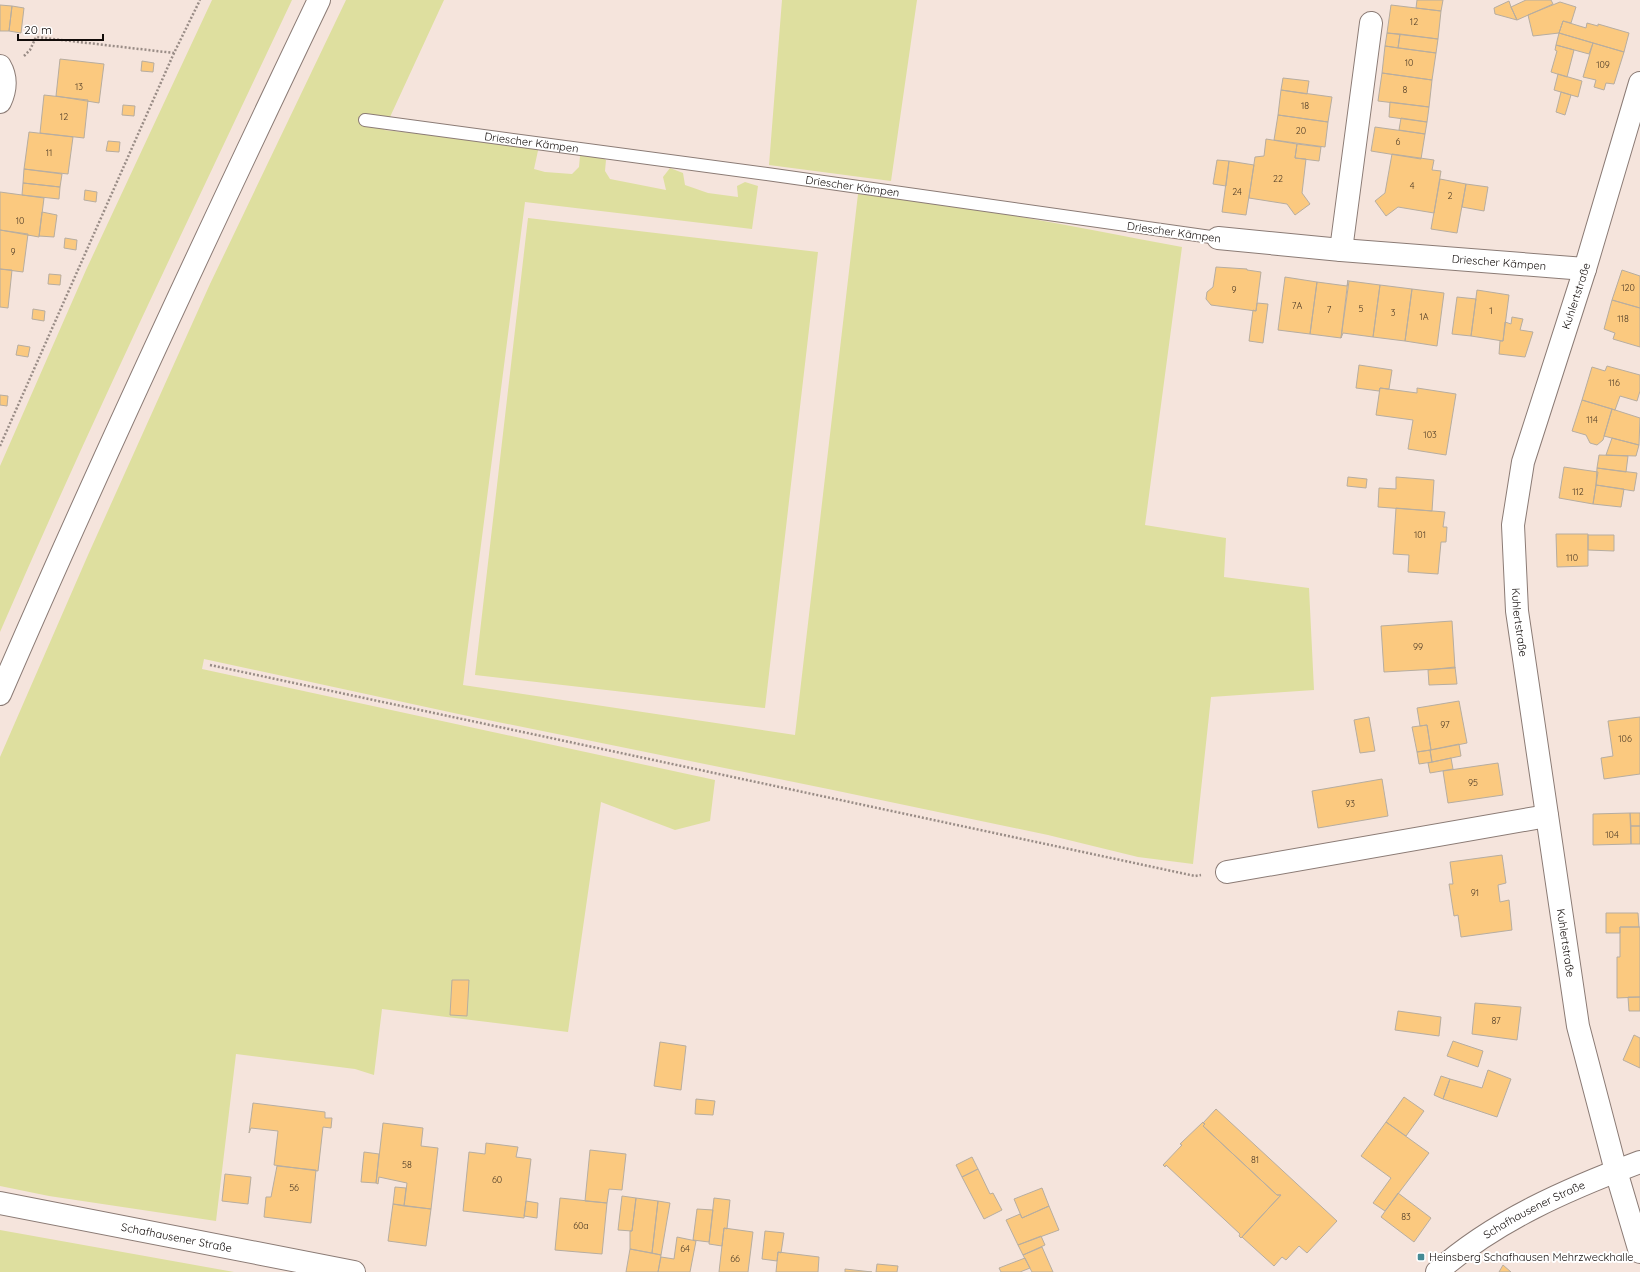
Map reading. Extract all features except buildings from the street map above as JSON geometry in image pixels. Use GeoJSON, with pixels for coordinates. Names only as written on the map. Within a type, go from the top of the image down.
{"type":"FeatureCollection","features":[{"type":"Feature","properties":{"kind":"street"},"geometry":{"type":"LineString","coordinates":[[0,694],[64,546],[184,283],[319,0]]}},
{"type":"Feature","properties":{"kind":"street"},"geometry":{"type":"LineString","coordinates":[[1342,250],[1371,23]]}},
{"type":"Feature","properties":{"kind":"street"},"geometry":{"type":"LineString","coordinates":[[0,102],[5,86],[2,70]]}},
{"type":"Feature","properties":{"kind":"street","name":"Kuhlertstraße"},"geometry":{"type":"LineString","coordinates":[[1640,84],[1636,107],[1523,462],[1513,525],[1517,612],[1578,1026],[1616,1171],[1640,1252]]}},
{"type":"Feature","properties":{"kind":"street","name":"Driescher Kämpen"},"geometry":{"type":"LineString","coordinates":[[1218,238],[1342,250],[1585,269]]}},
{"type":"Feature","properties":{"kind":"street"},"geometry":{"type":"LineString","coordinates":[[1227,872],[1547,816]]}},
{"type":"Feature","properties":{"kind":"street","name":"Schafhausener Straße"},"geometry":{"type":"LineString","coordinates":[[1437,1272],[1459,1253],[1531,1208],[1640,1162]]}},
{"type":"Feature","properties":{"kind":"street","name":"Schafhausener Straße"},"geometry":{"type":"LineString","coordinates":[[0,1203],[354,1272]]}},
{"type":"Feature","properties":{"kind":"lane","name":"Driescher Kämpen"},"geometry":{"type":"LineString","coordinates":[[364,120],[760,173],[1218,238]]}},
{"type":"Feature","properties":{"kind":"path"},"geometry":{"type":"LineString","coordinates":[[0,446],[174,53],[200,0]]}},
{"type":"Feature","properties":{"kind":"path"},"geometry":{"type":"LineString","coordinates":[[2,70],[30,50],[36,37],[174,53]]}},
{"type":"Feature","properties":{"kind":"path"},"geometry":{"type":"LineString","coordinates":[[210,665],[1195,876],[1227,872]]}},
{"type":"Feature","properties":{"kind":"green space"},"geometry":{"type":"Polygon","coordinates":[[[212,0],[292,0],[107,394],[0,632],[0,466],[86,270],[212,0]]]}},
{"type":"Feature","properties":{"kind":"green space"},"geometry":{"type":"Polygon","coordinates":[[[346,0],[444,0],[384,130],[539,146],[534,169],[545,172],[572,174],[579,167],[580,156],[597,154],[606,160],[605,171],[610,179],[666,190],[663,177],[670,168],[683,173],[685,185],[708,193],[738,197],[737,186],[745,182],[758,186],[752,229],[525,202],[463,685],[795,735],[858,194],[899,198],[980,210],[1182,247],[1145,525],[1226,538],[1224,577],[1309,588],[1314,690],[1211,697],[1193,864],[1138,857],[1048,835],[463,715],[204,659],[202,669],[715,780],[710,821],[675,830],[601,802],[568,1032],[382,1009],[374,1075],[355,1069],[236,1054],[216,1221],[49,1196],[0,1186],[0,757],[88,555],[210,284],[346,0]]]}},
{"type":"Feature","properties":{"kind":"green space"},"geometry":{"type":"Polygon","coordinates":[[[782,0],[917,0],[891,181],[769,165],[782,0]]]}},
{"type":"Feature","properties":{"kind":"green space"},"geometry":{"type":"Polygon","coordinates":[[[528,218],[818,252],[765,708],[475,675],[528,218]]]}},
{"type":"Feature","properties":{"kind":"green space"},"geometry":{"type":"Polygon","coordinates":[[[0,1230],[234,1272],[0,1272],[0,1230]]]}},
{"type":"Feature","properties":{"kind":"place","name":"Heinsberg Schafhausen Mehrzweckhalle"},"geometry":{"type":"Point","coordinates":[1421,1257]}}]}
